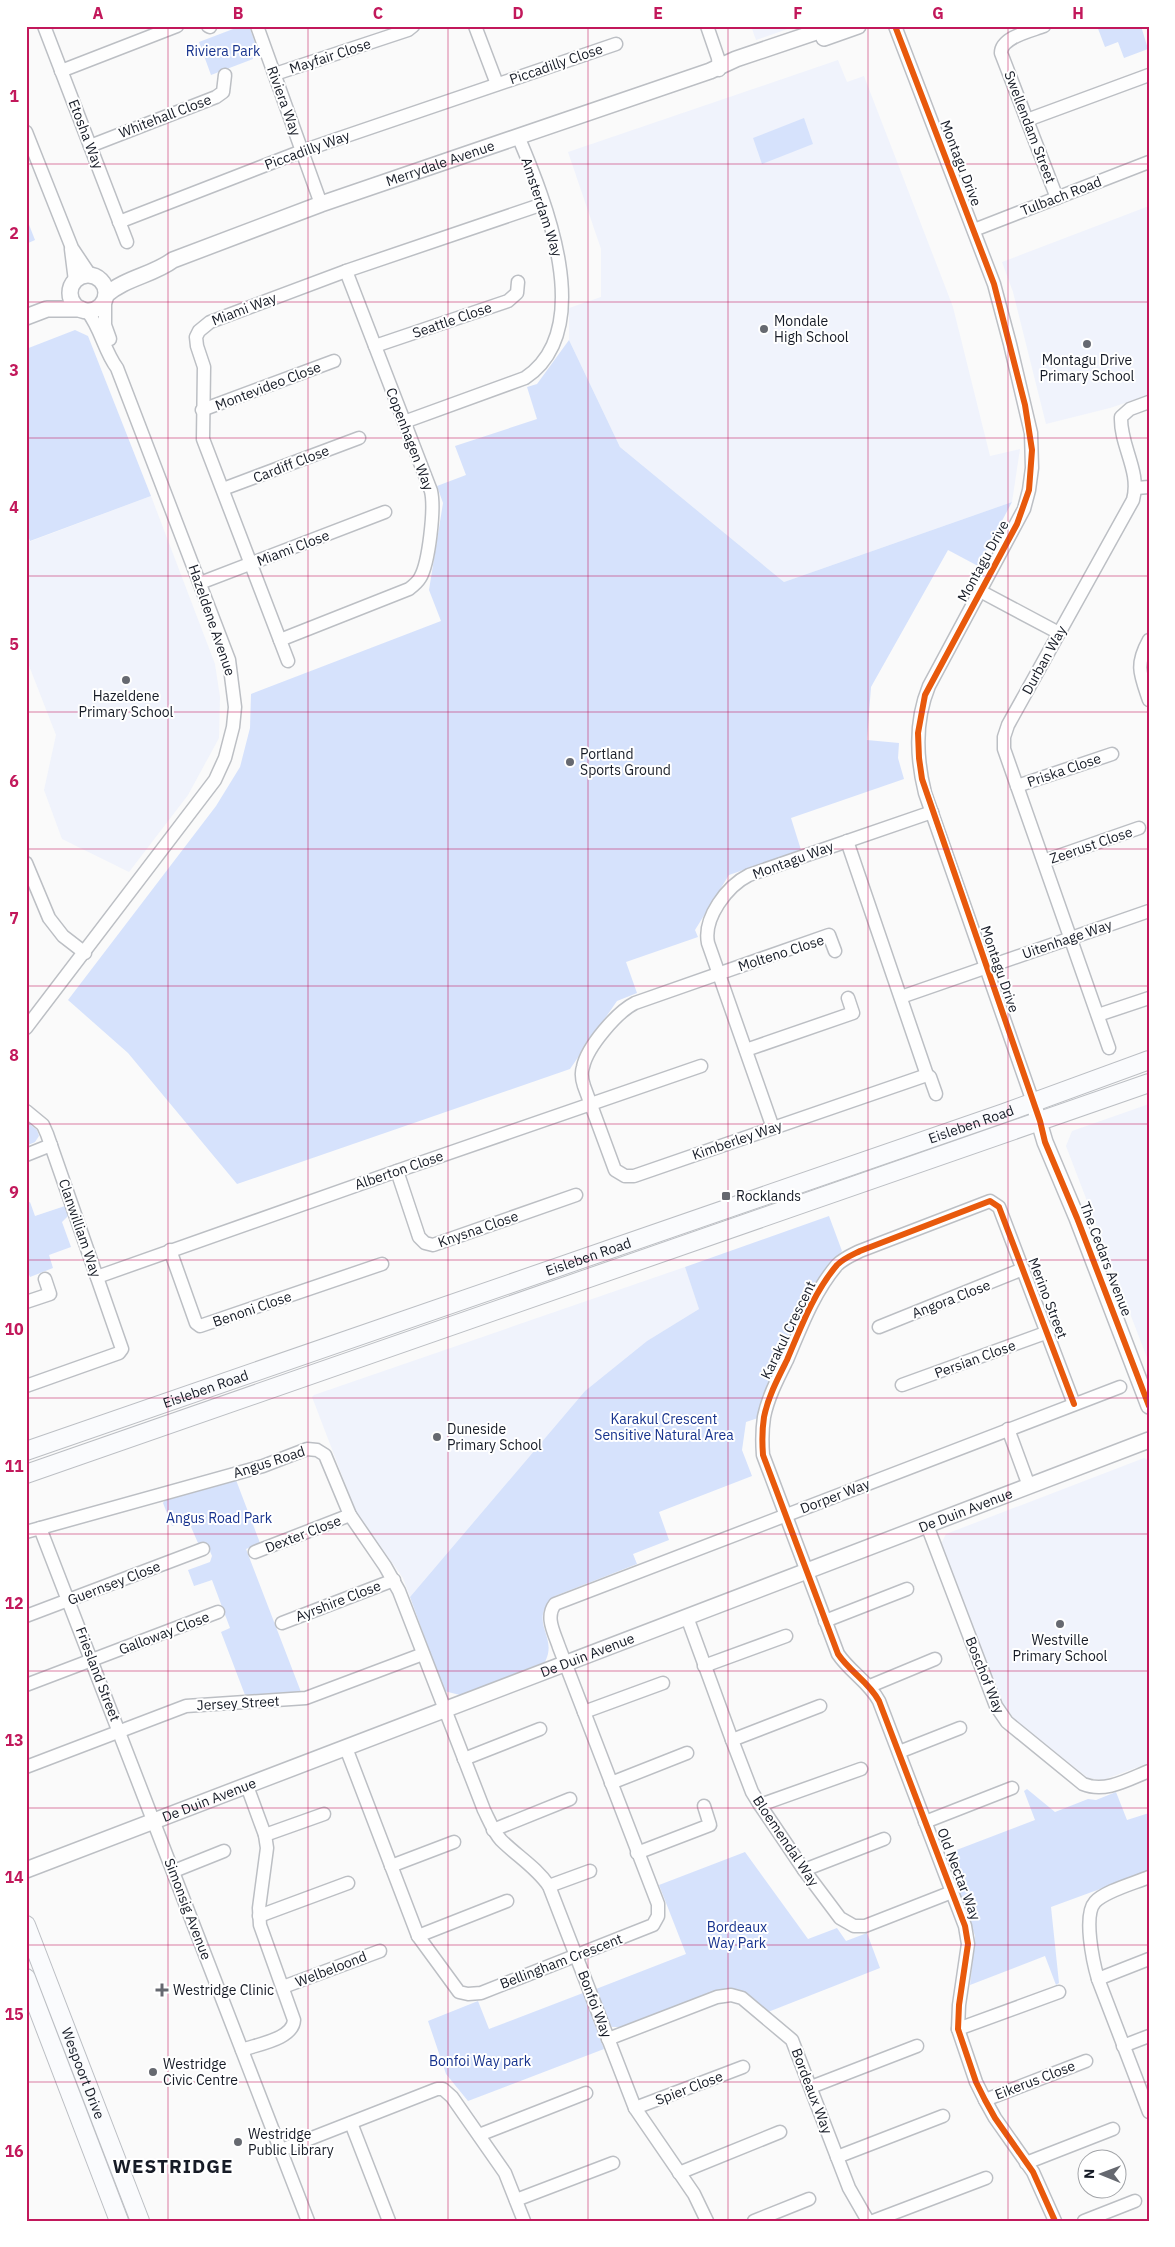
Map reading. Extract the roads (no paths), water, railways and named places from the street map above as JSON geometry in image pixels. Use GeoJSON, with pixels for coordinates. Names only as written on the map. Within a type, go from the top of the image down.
{"type":"FeatureCollection","features":[{"type":"Feature","properties":{"kind":"main road","name":"Eisleben Road"},"geometry":{"type":"LineString","coordinates":[[26,1452],[1149,1060]]}},
{"type":"Feature","properties":{"kind":"main road","name":"Eisleben Road"},"geometry":{"type":"LineString","coordinates":[[26,1474],[1149,1083]]}},
{"type":"Feature","properties":{"kind":"main road","name":"Wespoort Drive"},"geometry":{"type":"LineString","coordinates":[[26,1925],[140,2221]]}},
{"type":"Feature","properties":{"kind":"main road","name":"Wespoort Drive"},"geometry":{"type":"LineString","coordinates":[[26,1978],[119,2221]]}},
{"type":"Feature","properties":{"kind":"street","name":"Etosha Way"},"geometry":{"type":"LineString","coordinates":[[44,26],[127,242]]}},
{"type":"Feature","properties":{"kind":"street"},"geometry":{"type":"LineString","coordinates":[[62,71],[177,26]]}},
{"type":"Feature","properties":{"kind":"street","name":"Riviera Way"},"geometry":{"type":"LineString","coordinates":[[257,26],[321,204]]}},
{"type":"Feature","properties":{"kind":"street","name":"Mayfair Close"},"geometry":{"type":"LineString","coordinates":[[275,74],[413,26]]}},
{"type":"Feature","properties":{"kind":"street"},"geometry":{"type":"LineString","coordinates":[[475,26],[497,84]]}},
{"type":"Feature","properties":{"kind":"street"},"geometry":{"type":"LineString","coordinates":[[707,26],[718,58],[716,69]]}},
{"type":"Feature","properties":{"kind":"street","name":"Merrydale Avenue"},"geometry":{"type":"LineString","coordinates":[[106,298],[118,286],[164,266],[173,260],[321,204],[716,69],[834,26]]}},
{"type":"Feature","properties":{"kind":"street","name":"Merrydale Avenue"},"geometry":{"type":"LineString","coordinates":[[716,69],[738,67],[858,26]]}},
{"type":"Feature","properties":{"kind":"street","name":"Montagu Drive"},"geometry":{"type":"LineString","coordinates":[[895,26],[994,284],[1031,433],[1032,450],[1029,490],[1024,509],[929,686],[920,717],[918,758],[932,812],[1033,1102]]}},
{"type":"Feature","properties":{"kind":"street","name":"Swellendam Street"},"geometry":{"type":"LineString","coordinates":[[1044,26],[1006,42],[1001,47],[1002,56],[1057,198]]}},
{"type":"Feature","properties":{"kind":"street","name":"Piccadilly Close"},"geometry":{"type":"LineString","coordinates":[[497,84],[616,44]]}},
{"type":"Feature","properties":{"kind":"street","name":"Whitehall Close"},"geometry":{"type":"LineString","coordinates":[[90,146],[220,95],[225,86],[225,75]]}},
{"type":"Feature","properties":{"kind":"street"},"geometry":{"type":"LineString","coordinates":[[1027,120],[1149,75]]}},
{"type":"Feature","properties":{"kind":"street","name":"Piccadilly Way"},"geometry":{"type":"LineString","coordinates":[[119,222],[302,151],[497,84]]}},
{"type":"Feature","properties":{"kind":"street"},"geometry":{"type":"LineString","coordinates":[[26,132],[72,248],[93,276],[104,284],[106,298],[97,309],[47,309],[26,317]]}},
{"type":"Feature","properties":{"kind":"street","name":"Amsterdam Way"},"geometry":{"type":"LineString","coordinates":[[404,422],[518,382],[537,369],[553,349],[560,329],[560,268],[555,239],[518,136]]}},
{"type":"Feature","properties":{"kind":"street","name":"Tulbach Road"},"geometry":{"type":"LineString","coordinates":[[974,230],[1149,162]]}},
{"type":"Feature","properties":{"kind":"street","name":"Miami Way"},"geometry":{"type":"LineString","coordinates":[[288,661],[203,439],[204,367],[196,342],[199,331],[204,325],[346,271],[543,204]]}},
{"type":"Feature","properties":{"kind":"street"},"geometry":{"type":"LineString","coordinates":[[72,248],[74,283],[71,297],[76,306],[84,310]]}},
{"type":"Feature","properties":{"kind":"street","name":"Merrydale Avenue"},"geometry":{"type":"LineString","coordinates":[[93,276],[127,274],[163,261],[173,260]]}},
{"type":"Feature","properties":{"kind":"street","name":"Copenhagen Way"},"geometry":{"type":"LineString","coordinates":[[280,640],[404,591],[414,585],[420,578],[426,561],[434,504],[431,491],[346,271]]}},
{"type":"Feature","properties":{"kind":"street"},"geometry":{"type":"LineString","coordinates":[[47,309],[50,303],[65,293],[85,275],[93,276]]}},
{"type":"Feature","properties":{"kind":"street","name":"Seattle Close"},"geometry":{"type":"LineString","coordinates":[[375,346],[508,301],[517,293],[518,282]]}},
{"type":"Feature","properties":{"kind":"street","name":"Hazeldene Avenue"},"geometry":{"type":"LineString","coordinates":[[106,298],[105,325],[117,360],[117,368]]}},
{"type":"Feature","properties":{"kind":"street","name":"Hazeldene Avenue"},"geometry":{"type":"LineString","coordinates":[[26,1028],[198,805],[215,780],[227,751],[235,707],[229,660],[200,583],[117,368],[112,362],[99,330],[84,310]]}},
{"type":"Feature","properties":{"kind":"street","name":"Montevideo Close"},"geometry":{"type":"LineString","coordinates":[[202,410],[334,361]]}},
{"type":"Feature","properties":{"kind":"street","name":"Durban Way"},"geometry":{"type":"LineString","coordinates":[[1109,1048],[1004,749],[1006,731],[1133,500],[1142,488],[1121,417],[1130,408],[1149,402]]}},
{"type":"Feature","properties":{"kind":"street","name":"Cardiff Close"},"geometry":{"type":"LineString","coordinates":[[223,490],[359,438]]}},
{"type":"Feature","properties":{"kind":"street","name":"Miami Close"},"geometry":{"type":"LineString","coordinates":[[200,583],[386,512]]}},
{"type":"Feature","properties":{"kind":"street"},"geometry":{"type":"LineString","coordinates":[[980,591],[1059,633]]}},
{"type":"Feature","properties":{"kind":"street"},"geometry":{"type":"LineString","coordinates":[[1149,640],[1141,655],[1139,664],[1141,677],[1149,700]]}},
{"type":"Feature","properties":{"kind":"street","name":"Priska Close"},"geometry":{"type":"LineString","coordinates":[[1017,786],[1112,754]]}},
{"type":"Feature","properties":{"kind":"street","name":"Montagu Way"},"geometry":{"type":"LineString","coordinates":[[773,1128],[708,943],[708,927],[712,916],[734,885],[749,875],[932,812]]}},
{"type":"Feature","properties":{"kind":"street","name":"Zeerust Close"},"geometry":{"type":"LineString","coordinates":[[1044,861],[1139,828]]}},
{"type":"Feature","properties":{"kind":"street"},"geometry":{"type":"LineString","coordinates":[[848,841],[927,1075],[930,1077],[936,1094]]}},
{"type":"Feature","properties":{"kind":"street"},"geometry":{"type":"LineString","coordinates":[[26,863],[44,908],[54,926],[85,953]]}},
{"type":"Feature","properties":{"kind":"street","name":"Uitenhage Way"},"geometry":{"type":"LineString","coordinates":[[901,998],[1149,911]]}},
{"type":"Feature","properties":{"kind":"street","name":"Molteno Close"},"geometry":{"type":"LineString","coordinates":[[719,973],[829,935],[835,951]]}},
{"type":"Feature","properties":{"kind":"street"},"geometry":{"type":"LineString","coordinates":[[590,1104],[583,1081],[584,1061],[616,1016],[635,1002],[719,973]]}},
{"type":"Feature","properties":{"kind":"street"},"geometry":{"type":"LineString","coordinates":[[746,1050],[853,1013],[848,998]]}},
{"type":"Feature","properties":{"kind":"street"},"geometry":{"type":"LineString","coordinates":[[1098,1015],[1149,998]]}},
{"type":"Feature","properties":{"kind":"street","name":"Alberton Close"},"geometry":{"type":"LineString","coordinates":[[97,1277],[701,1066]]}},
{"type":"Feature","properties":{"kind":"street","name":"Kimberley Way"},"geometry":{"type":"LineString","coordinates":[[590,1104],[612,1166],[620,1173],[628,1176],[927,1075]]}},
{"type":"Feature","properties":{"kind":"street","name":"The Cedars Avenue"},"geometry":{"type":"LineString","coordinates":[[1033,1102],[1045,1142],[1077,1218],[1149,1406]]}},
{"type":"Feature","properties":{"kind":"street","name":"Clanwilliam Way"},"geometry":{"type":"LineString","coordinates":[[26,1112],[43,1125],[122,1351],[26,1386]]}},
{"type":"Feature","properties":{"kind":"street"},"geometry":{"type":"LineString","coordinates":[[26,1155],[51,1145]]}},
{"type":"Feature","properties":{"kind":"street","name":"Knysna Close"},"geometry":{"type":"LineString","coordinates":[[397,1171],[419,1237],[425,1243],[433,1245],[576,1195]]}},
{"type":"Feature","properties":{"kind":"street","name":"Karakul Crescent"},"geometry":{"type":"LineString","coordinates":[[807,1572],[763,1455],[761,1440],[764,1416],[770,1396],[821,1287],[838,1264],[860,1251],[990,1201],[996,1202]]}},
{"type":"Feature","properties":{"kind":"street","name":"Merino Street"},"geometry":{"type":"LineString","coordinates":[[996,1202],[1048,1332],[1074,1404]]}},
{"type":"Feature","properties":{"kind":"street","name":"Benoni Close"},"geometry":{"type":"LineString","coordinates":[[170,1250],[196,1323],[200,1326],[382,1264]]}},
{"type":"Feature","properties":{"kind":"street","name":"Angora Close"},"geometry":{"type":"LineString","coordinates":[[879,1327],[1023,1269]]}},
{"type":"Feature","properties":{"kind":"street"},"geometry":{"type":"LineString","coordinates":[[26,1302],[50,1294],[45,1279]]}},
{"type":"Feature","properties":{"kind":"street","name":"Persian Close"},"geometry":{"type":"LineString","coordinates":[[902,1385],[1048,1332]]}},
{"type":"Feature","properties":{"kind":"street","name":"Dorper Way"},"geometry":{"type":"LineString","coordinates":[[566,1664],[550,1619],[550,1613],[555,1604],[1120,1386]]}},
{"type":"Feature","properties":{"kind":"street"},"geometry":{"type":"LineString","coordinates":[[1008,1429],[1028,1486]]}},
{"type":"Feature","properties":{"kind":"street","name":"De Duin Avenue"},"geometry":{"type":"LineString","coordinates":[[26,1870],[1149,1440]]}},
{"type":"Feature","properties":{"kind":"street","name":"Angus Road"},"geometry":{"type":"LineString","coordinates":[[26,1532],[263,1466],[312,1449],[322,1452],[328,1459],[350,1515],[394,1580],[445,1710]]}},
{"type":"Feature","properties":{"kind":"street","name":"Dexter Close"},"geometry":{"type":"LineString","coordinates":[[255,1552],[350,1515]]}},
{"type":"Feature","properties":{"kind":"street","name":"Boschof Way"},"geometry":{"type":"LineString","coordinates":[[927,1525],[996,1706],[1007,1722],[1083,1784],[1093,1788],[1108,1787],[1149,1772]]}},
{"type":"Feature","properties":{"kind":"street","name":"Friesland Street"},"geometry":{"type":"LineString","coordinates":[[40,1528],[70,1600],[154,1821]]}},
{"type":"Feature","properties":{"kind":"street","name":"Guernsey Close"},"geometry":{"type":"LineString","coordinates":[[26,1616],[203,1549]]}},
{"type":"Feature","properties":{"kind":"street","name":"Old Nectar Way"},"geometry":{"type":"LineString","coordinates":[[807,1572],[838,1654],[845,1664],[870,1686],[879,1701],[968,1938],[959,2005],[958,2030],[976,2082],[984,2100],[1041,2186],[1055,2221]]}},
{"type":"Feature","properties":{"kind":"street","name":"Ayrshire Close"},"geometry":{"type":"LineString","coordinates":[[282,1622],[394,1580]]}},
{"type":"Feature","properties":{"kind":"street"},"geometry":{"type":"LineString","coordinates":[[825,1621],[907,1590]]}},
{"type":"Feature","properties":{"kind":"street","name":"Galloway Close"},"geometry":{"type":"LineString","coordinates":[[26,1685],[218,1612]]}},
{"type":"Feature","properties":{"kind":"street","name":"Bloemendal Way"},"geometry":{"type":"LineString","coordinates":[[688,1617],[704,1666],[752,1792],[804,1870],[840,1918],[854,1926],[865,1926],[952,1892]]}},
{"type":"Feature","properties":{"kind":"street"},"geometry":{"type":"LineString","coordinates":[[704,1666],[786,1636]]}},
{"type":"Feature","properties":{"kind":"street","name":"Jersey Street"},"geometry":{"type":"LineString","coordinates":[[26,1767],[193,1705],[306,1698],[424,1654]]}},
{"type":"Feature","properties":{"kind":"street"},"geometry":{"type":"LineString","coordinates":[[870,1686],[935,1659]]}},
{"type":"Feature","properties":{"kind":"street","name":"Bellingham Crescent"},"geometry":{"type":"LineString","coordinates":[[346,1748],[418,1936],[459,1992],[468,1994],[481,1993],[653,1925],[658,1916],[658,1904],[566,1664]]}},
{"type":"Feature","properties":{"kind":"street"},"geometry":{"type":"LineString","coordinates":[[584,1712],[663,1683]]}},
{"type":"Feature","properties":{"kind":"street"},"geometry":{"type":"LineString","coordinates":[[732,1740],[820,1706]]}},
{"type":"Feature","properties":{"kind":"street","name":"Bonfoi Way"},"geometry":{"type":"LineString","coordinates":[[445,1710],[493,1830],[540,1874],[549,1886],[636,2108],[694,2194],[707,2221]]}},
{"type":"Feature","properties":{"kind":"street"},"geometry":{"type":"LineString","coordinates":[[898,1752],[960,1728]]}},
{"type":"Feature","properties":{"kind":"street"},"geometry":{"type":"LineString","coordinates":[[464,1759],[540,1729]]}},
{"type":"Feature","properties":{"kind":"street"},"geometry":{"type":"LineString","coordinates":[[611,1783],[688,1753]]}},
{"type":"Feature","properties":{"kind":"street"},"geometry":{"type":"LineString","coordinates":[[760,1805],[861,1769]]}},
{"type":"Feature","properties":{"kind":"street"},"geometry":{"type":"LineString","coordinates":[[242,2050],[285,2035],[291,2030],[294,2020],[265,1939],[259,1916],[267,1848],[265,1835],[247,1786]]}},
{"type":"Feature","properties":{"kind":"street"},"geometry":{"type":"LineString","coordinates":[[925,1822],[1012,1788]]}},
{"type":"Feature","properties":{"kind":"street"},"geometry":{"type":"LineString","coordinates":[[493,1830],[570,1799]]}},
{"type":"Feature","properties":{"kind":"street"},"geometry":{"type":"LineString","coordinates":[[637,1853],[710,1825],[704,1806]]}},
{"type":"Feature","properties":{"kind":"street"},"geometry":{"type":"LineString","coordinates":[[265,1835],[324,1814]]}},
{"type":"Feature","properties":{"kind":"street","name":"Simonsig Avenue"},"geometry":{"type":"LineString","coordinates":[[154,1821],[308,2221]]}},
{"type":"Feature","properties":{"kind":"street"},"geometry":{"type":"LineString","coordinates":[[804,1870],[884,1839]]}},
{"type":"Feature","properties":{"kind":"street"},"geometry":{"type":"LineString","coordinates":[[391,1866],[454,1842]]}},
{"type":"Feature","properties":{"kind":"street"},"geometry":{"type":"LineString","coordinates":[[174,1871],[224,1851]]}},
{"type":"Feature","properties":{"kind":"street"},"geometry":{"type":"LineString","coordinates":[[549,1886],[590,1871]]}},
{"type":"Feature","properties":{"kind":"street"},"geometry":{"type":"LineString","coordinates":[[1149,1877],[1100,1897],[1091,1908],[1090,1916],[1093,1957],[1098,1978],[1149,2112]]}},
{"type":"Feature","properties":{"kind":"street"},"geometry":{"type":"LineString","coordinates":[[259,1916],[348,1883]]}},
{"type":"Feature","properties":{"kind":"street"},"geometry":{"type":"LineString","coordinates":[[418,1936],[507,1901]]}},
{"type":"Feature","properties":{"kind":"street","name":"Welbeloond"},"geometry":{"type":"LineString","coordinates":[[283,1987],[380,1951]]}},
{"type":"Feature","properties":{"kind":"street"},"geometry":{"type":"LineString","coordinates":[[1098,1978],[1149,1959]]}},
{"type":"Feature","properties":{"kind":"street"},"geometry":{"type":"LineString","coordinates":[[958,2030],[1059,1992]]}},
{"type":"Feature","properties":{"kind":"street","name":"Bordeaux Way"},"geometry":{"type":"LineString","coordinates":[[608,2039],[717,1997],[731,1995],[742,1998],[792,2040],[854,2201],[868,2221]]}},
{"type":"Feature","properties":{"kind":"street"},"geometry":{"type":"LineString","coordinates":[[1124,2046],[1149,2036]]}},
{"type":"Feature","properties":{"kind":"street"},"geometry":{"type":"LineString","coordinates":[[811,2087],[917,2046]]}},
{"type":"Feature","properties":{"kind":"street","name":"Eikerus Close"},"geometry":{"type":"LineString","coordinates":[[984,2100],[1086,2061]]}},
{"type":"Feature","properties":{"kind":"street","name":"Spier Close"},"geometry":{"type":"LineString","coordinates":[[636,2108],[742,2067]]}},
{"type":"Feature","properties":{"kind":"street"},"geometry":{"type":"LineString","coordinates":[[281,2150],[440,2089],[446,2090],[505,2173],[524,2221]]}},
{"type":"Feature","properties":{"kind":"street"},"geometry":{"type":"LineString","coordinates":[[479,2135],[586,2094]]}},
{"type":"Feature","properties":{"kind":"street"},"geometry":{"type":"LineString","coordinates":[[837,2157],[943,2116]]}},
{"type":"Feature","properties":{"kind":"street"},"geometry":{"type":"LineString","coordinates":[[351,2123],[389,2221]]}},
{"type":"Feature","properties":{"kind":"street"},"geometry":{"type":"LineString","coordinates":[[1026,2163],[1113,2129]]}},
{"type":"Feature","properties":{"kind":"street"},"geometry":{"type":"LineString","coordinates":[[679,2173],[780,2132]]}},
{"type":"Feature","properties":{"kind":"street"},"geometry":{"type":"LineString","coordinates":[[516,2200],[613,2163]]}},
{"type":"Feature","properties":{"kind":"street"},"geometry":{"type":"LineString","coordinates":[[873,2221],[986,2178]]}},
{"type":"Feature","properties":{"kind":"street"},"geometry":{"type":"LineString","coordinates":[[754,2221],[809,2199]]}},
{"type":"Feature","properties":{"kind":"street"},"geometry":{"type":"LineString","coordinates":[[1084,2221],[1135,2201]]}},
{"type":"Feature","properties":{"kind":"place","name":"Mondale High School"},"geometry":{"type":"Point","coordinates":[764,329]}},
{"type":"Feature","properties":{"kind":"place","name":"Montagu Drive Primary School"},"geometry":{"type":"Point","coordinates":[1087,344]}},
{"type":"Feature","properties":{"kind":"place","name":"Hazeldene Primary School"},"geometry":{"type":"Point","coordinates":[126,680]}},
{"type":"Feature","properties":{"kind":"place","name":"Portland Sports Ground"},"geometry":{"type":"Point","coordinates":[570,762]}},
{"type":"Feature","properties":{"kind":"place","name":"Rocklands"},"geometry":{"type":"Point","coordinates":[726,1196]}},
{"type":"Feature","properties":{"kind":"place","name":"Duneside Primary School"},"geometry":{"type":"Point","coordinates":[437,1437]}},
{"type":"Feature","properties":{"kind":"place","name":"Westville Primary School"},"geometry":{"type":"Point","coordinates":[1060,1624]}},
{"type":"Feature","properties":{"kind":"place","name":"Westridge Clinic"},"geometry":{"type":"Point","coordinates":[162,1990]}},
{"type":"Feature","properties":{"kind":"place","name":"Westridge Civic Centre"},"geometry":{"type":"Point","coordinates":[153,2072]}},
{"type":"Feature","properties":{"kind":"place","name":"Westridge Public Library"},"geometry":{"type":"Point","coordinates":[238,2142]}},
{"type":"Feature","properties":{"kind":"district","name":"WESTRIDGE"},"geometry":{"type":"Point","coordinates":[173,2166]}},
{"type":"Feature","properties":{"kind":"park label","name":"Riviera Park"},"geometry":{"type":"Point","coordinates":[223,51]}},
{"type":"Feature","properties":{"kind":"park label","name":"Karakul Crescent Sensitive Natural Area"},"geometry":{"type":"Point","coordinates":[664,1428]}},
{"type":"Feature","properties":{"kind":"park label","name":"Angus Road Park"},"geometry":{"type":"Point","coordinates":[219,1518]}},
{"type":"Feature","properties":{"kind":"park label","name":"Bordeaux Way Park"},"geometry":{"type":"Point","coordinates":[737,1935]}},
{"type":"Feature","properties":{"kind":"park label","name":"Bonfoi Way park"},"geometry":{"type":"Point","coordinates":[480,2061]}}]}
